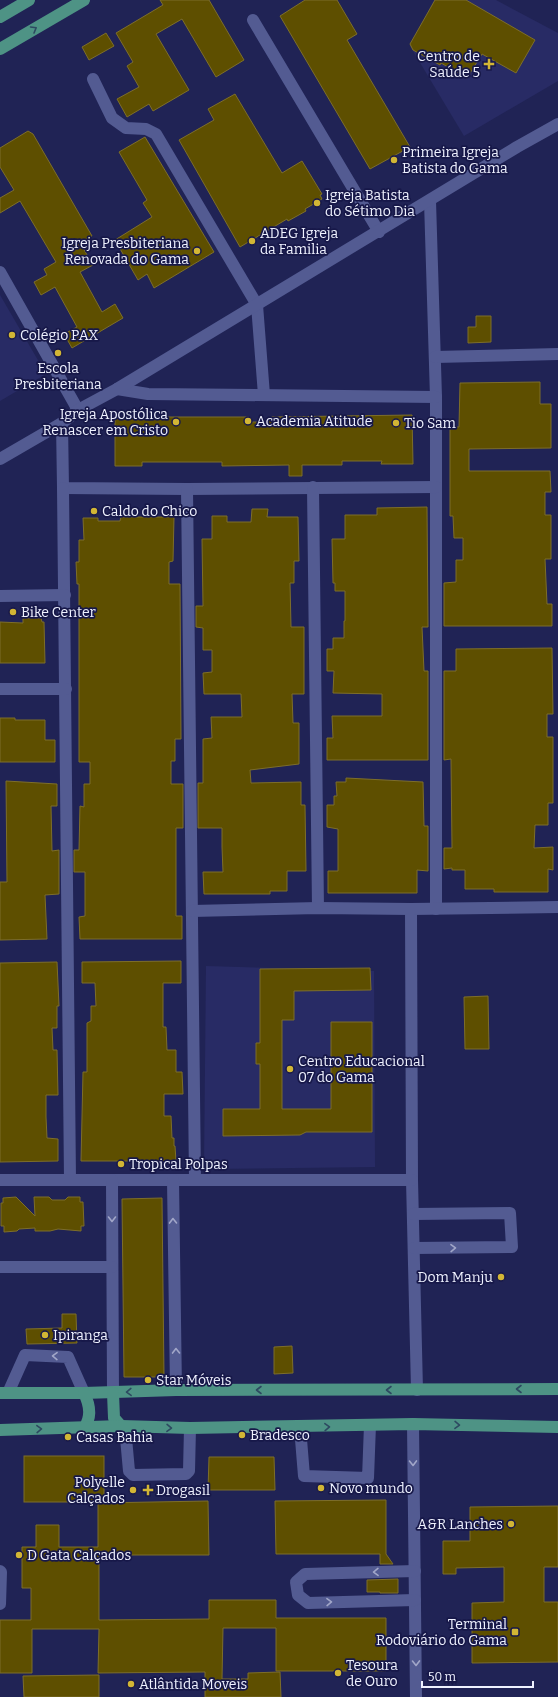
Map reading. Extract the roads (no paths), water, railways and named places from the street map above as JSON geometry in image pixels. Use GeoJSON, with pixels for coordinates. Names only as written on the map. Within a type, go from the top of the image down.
{"type":"FeatureCollection","features":[{"type":"Feature","properties":{"kind":"main road"},"geometry":{"type":"LineString","coordinates":[[0,17],[29,0]]}},
{"type":"Feature","properties":{"kind":"main road"},"geometry":{"type":"LineString","coordinates":[[0,49],[84,0]]}},
{"type":"Feature","properties":{"kind":"main road"},"geometry":{"type":"LineString","coordinates":[[4,1393],[113,1393],[176,1390],[558,1389]]}},
{"type":"Feature","properties":{"kind":"main road"},"geometry":{"type":"LineString","coordinates":[[84,1393],[88,1402],[89,1412],[89,1420],[84,1428]]}},
{"type":"Feature","properties":{"kind":"main road"},"geometry":{"type":"LineString","coordinates":[[113,1393],[114,1418],[123,1427]]}},
{"type":"Feature","properties":{"kind":"main road"},"geometry":{"type":"LineString","coordinates":[[0,1430],[123,1427],[300,1427],[413,1424],[558,1427]]}},
{"type":"Feature","properties":{"kind":"street"},"geometry":{"type":"LineString","coordinates":[[253,20],[379,232]]}},
{"type":"Feature","properties":{"kind":"street"},"geometry":{"type":"LineString","coordinates":[[93,79],[112,118],[126,128],[146,129],[156,134],[257,305],[264,395]]}},
{"type":"Feature","properties":{"kind":"street"},"geometry":{"type":"LineString","coordinates":[[0,459],[62,423],[78,410],[117,389],[379,232],[517,147],[558,124]]}},
{"type":"Feature","properties":{"kind":"street"},"geometry":{"type":"LineString","coordinates":[[430,201],[436,397],[436,909]]}},
{"type":"Feature","properties":{"kind":"street"},"geometry":{"type":"LineString","coordinates":[[0,272],[78,410]]}},
{"type":"Feature","properties":{"kind":"street"},"geometry":{"type":"LineString","coordinates":[[435,357],[558,354]]}},
{"type":"Feature","properties":{"kind":"street"},"geometry":{"type":"LineString","coordinates":[[117,389],[148,394],[436,397]]}},
{"type":"Feature","properties":{"kind":"street"},"geometry":{"type":"LineString","coordinates":[[62,423],[70,1180]]}},
{"type":"Feature","properties":{"kind":"street"},"geometry":{"type":"LineString","coordinates":[[313,487],[318,908]]}},
{"type":"Feature","properties":{"kind":"street"},"geometry":{"type":"LineString","coordinates":[[63,488],[187,489],[436,487]]}},
{"type":"Feature","properties":{"kind":"street"},"geometry":{"type":"LineString","coordinates":[[187,489],[195,1179]]}},
{"type":"Feature","properties":{"kind":"street"},"geometry":{"type":"LineString","coordinates":[[0,596],[65,595]]}},
{"type":"Feature","properties":{"kind":"street"},"geometry":{"type":"LineString","coordinates":[[0,689],[66,689]]}},
{"type":"Feature","properties":{"kind":"street"},"geometry":{"type":"LineString","coordinates":[[192,911],[318,908],[436,909],[558,907]]}},
{"type":"Feature","properties":{"kind":"street"},"geometry":{"type":"LineString","coordinates":[[411,909],[412,1180],[417,1390]]}},
{"type":"Feature","properties":{"kind":"street"},"geometry":{"type":"LineString","coordinates":[[0,1180],[412,1180]]}},
{"type":"Feature","properties":{"kind":"street"},"geometry":{"type":"LineString","coordinates":[[112,1180],[113,1393]]}},
{"type":"Feature","properties":{"kind":"street"},"geometry":{"type":"LineString","coordinates":[[173,1180],[176,1390]]}},
{"type":"Feature","properties":{"kind":"street"},"geometry":{"type":"LineString","coordinates":[[413,1214],[510,1213],[512,1247],[414,1248]]}},
{"type":"Feature","properties":{"kind":"street"},"geometry":{"type":"LineString","coordinates":[[0,1267],[112,1267]]}},
{"type":"Feature","properties":{"kind":"street"},"geometry":{"type":"LineString","coordinates":[[4,1393],[25,1356],[68,1357],[84,1393]]}},
{"type":"Feature","properties":{"kind":"street"},"geometry":{"type":"LineString","coordinates":[[413,1424],[416,1697]]}},
{"type":"Feature","properties":{"kind":"street"},"geometry":{"type":"LineString","coordinates":[[300,1427],[304,1476],[368,1478],[370,1425]]}},
{"type":"Feature","properties":{"kind":"street"},"geometry":{"type":"LineString","coordinates":[[123,1427],[128,1472],[133,1475],[186,1474],[189,1471],[190,1428]]}},
{"type":"Feature","properties":{"kind":"street"},"geometry":{"type":"LineString","coordinates":[[0,1571],[0,1604]]}},
{"type":"Feature","properties":{"kind":"street"},"geometry":{"type":"LineString","coordinates":[[415,1572],[305,1574],[296,1582],[298,1595],[308,1602],[415,1600]]}},
{"type":"Feature","properties":{"kind":"place","name":"Centro de Saúde 5"},"geometry":{"type":"Point","coordinates":[489,64]}},
{"type":"Feature","properties":{"kind":"place","name":"Primeira Igreja Batista do Gama"},"geometry":{"type":"Point","coordinates":[394,160]}},
{"type":"Feature","properties":{"kind":"place","name":"Igreja Batista do Sétimo Dia"},"geometry":{"type":"Point","coordinates":[317,203]}},
{"type":"Feature","properties":{"kind":"place","name":"ADEG Igreja da Familia"},"geometry":{"type":"Point","coordinates":[252,241]}},
{"type":"Feature","properties":{"kind":"place","name":"Igreja Presbiteriana Renovada do Gama"},"geometry":{"type":"Point","coordinates":[197,251]}},
{"type":"Feature","properties":{"kind":"place","name":"Colégio PAX"},"geometry":{"type":"Point","coordinates":[12,335]}},
{"type":"Feature","properties":{"kind":"place","name":"Escola Presbiteriana"},"geometry":{"type":"Point","coordinates":[58,353]}},
{"type":"Feature","properties":{"kind":"place","name":"Academia Atitude"},"geometry":{"type":"Point","coordinates":[248,421]}},
{"type":"Feature","properties":{"kind":"place","name":"Igreja Apostólica Renascer em Cristo"},"geometry":{"type":"Point","coordinates":[176,422]}},
{"type":"Feature","properties":{"kind":"place","name":"Tio Sam"},"geometry":{"type":"Point","coordinates":[396,423]}},
{"type":"Feature","properties":{"kind":"place","name":"Caldo do Chico"},"geometry":{"type":"Point","coordinates":[94,511]}},
{"type":"Feature","properties":{"kind":"place","name":"Bike Center"},"geometry":{"type":"Point","coordinates":[13,612]}},
{"type":"Feature","properties":{"kind":"place","name":"Centro Educacional 07 do Gama"},"geometry":{"type":"Point","coordinates":[290,1069]}},
{"type":"Feature","properties":{"kind":"place","name":"Tropical Polpas"},"geometry":{"type":"Point","coordinates":[121,1164]}},
{"type":"Feature","properties":{"kind":"place","name":"Dom Manju"},"geometry":{"type":"Point","coordinates":[501,1277]}},
{"type":"Feature","properties":{"kind":"place","name":"Ipiranga"},"geometry":{"type":"Point","coordinates":[45,1335]}},
{"type":"Feature","properties":{"kind":"place","name":"Star Móveis"},"geometry":{"type":"Point","coordinates":[148,1380]}},
{"type":"Feature","properties":{"kind":"place","name":"Bradesco"},"geometry":{"type":"Point","coordinates":[242,1435]}},
{"type":"Feature","properties":{"kind":"place","name":"Casas Bahia"},"geometry":{"type":"Point","coordinates":[68,1437]}},
{"type":"Feature","properties":{"kind":"place","name":"Novo mundo"},"geometry":{"type":"Point","coordinates":[321,1488]}},
{"type":"Feature","properties":{"kind":"place","name":"Polyelle Calçados"},"geometry":{"type":"Point","coordinates":[133,1490]}},
{"type":"Feature","properties":{"kind":"place","name":"Drogasil"},"geometry":{"type":"Point","coordinates":[148,1490]}},
{"type":"Feature","properties":{"kind":"place","name":"A&R Lanches"},"geometry":{"type":"Point","coordinates":[511,1524]}},
{"type":"Feature","properties":{"kind":"place","name":"D Gata Calçados"},"geometry":{"type":"Point","coordinates":[19,1555]}},
{"type":"Feature","properties":{"kind":"place","name":"Terminal Rodoviário do Gama"},"geometry":{"type":"Point","coordinates":[515,1632]}},
{"type":"Feature","properties":{"kind":"place","name":"Tesoura de Ouro"},"geometry":{"type":"Point","coordinates":[338,1673]}},
{"type":"Feature","properties":{"kind":"place","name":"Atlântida Moveis"},"geometry":{"type":"Point","coordinates":[131,1684]}}]}
